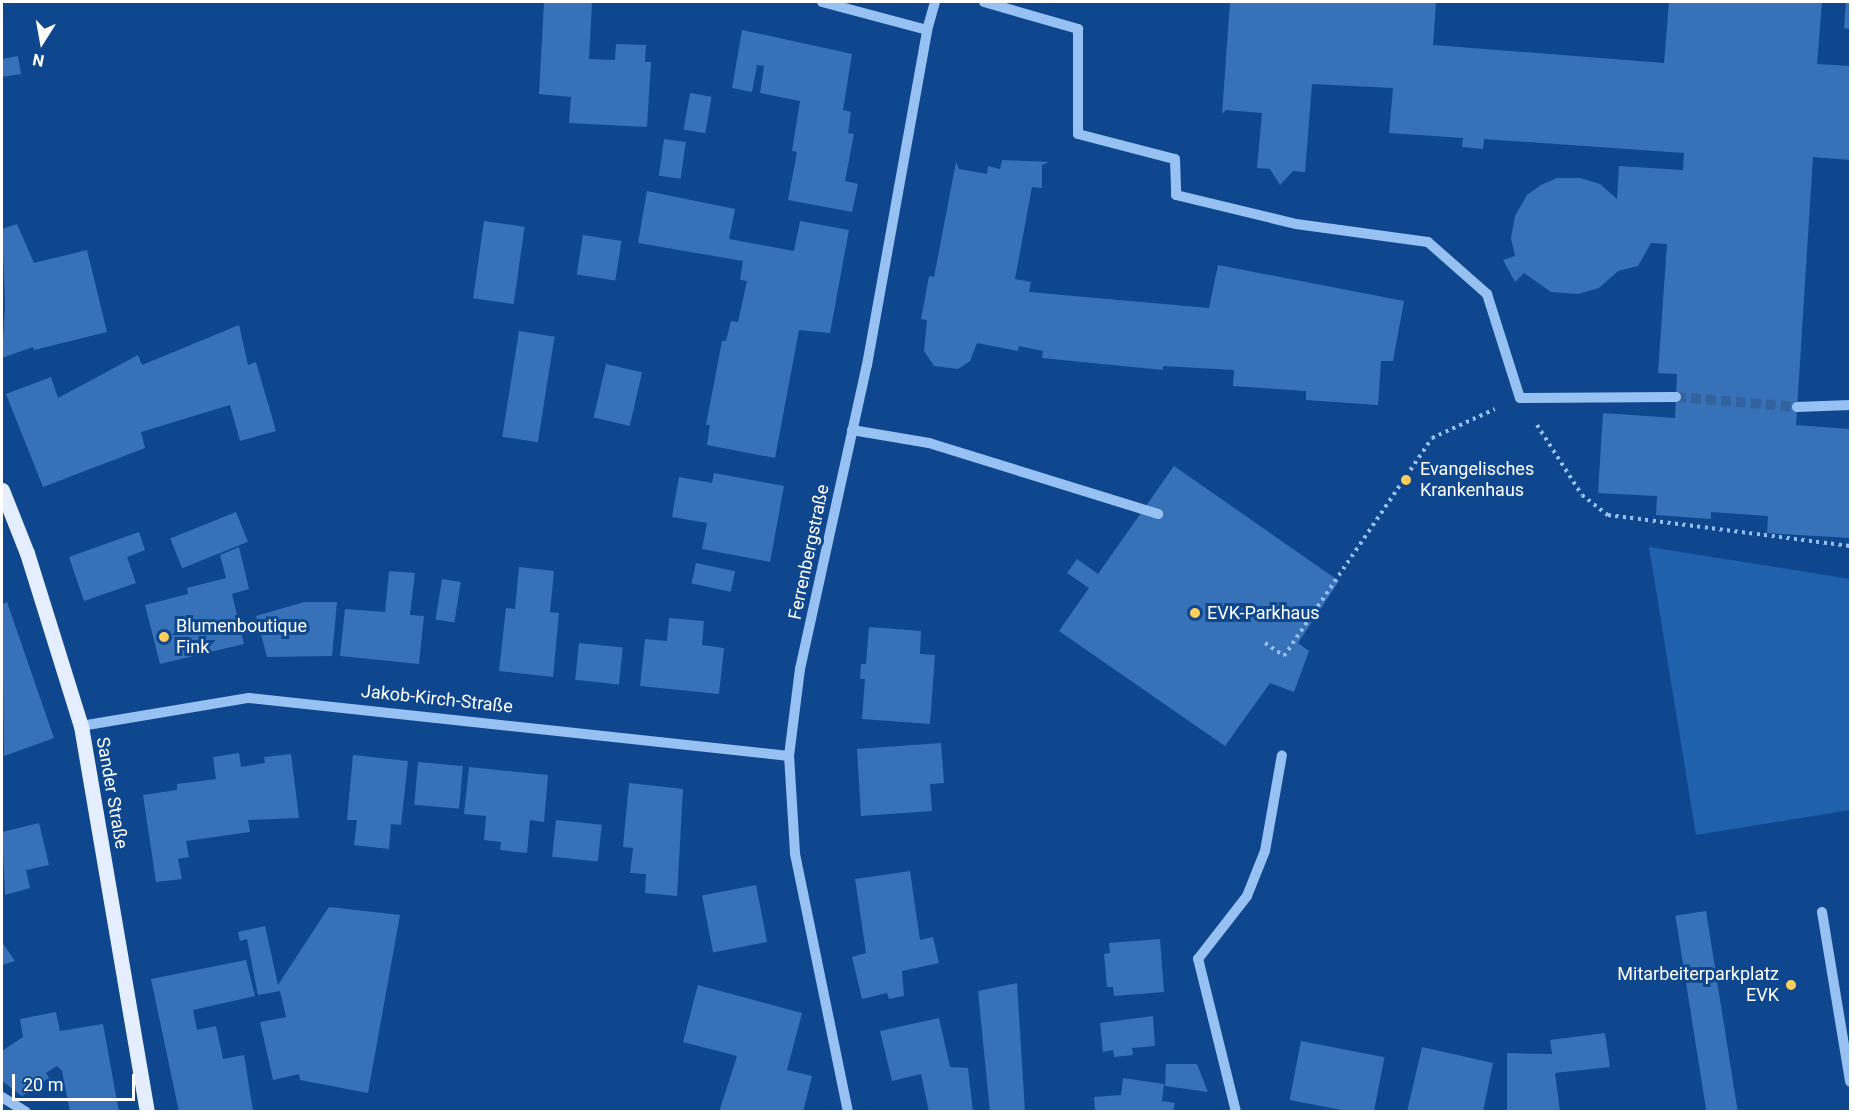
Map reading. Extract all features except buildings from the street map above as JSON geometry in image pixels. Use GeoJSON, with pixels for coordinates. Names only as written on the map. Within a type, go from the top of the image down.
{"type":"FeatureCollection","features":[{"type":"Feature","properties":{"kind":"main road","name":"Sander Straße"},"geometry":{"type":"LineString","coordinates":[[2,490],[27,553],[81,726],[147,1112]]}},
{"type":"Feature","properties":{"kind":"street"},"geometry":{"type":"LineString","coordinates":[[822,2],[927,30]]}},
{"type":"Feature","properties":{"kind":"street","name":"Ferrenbergstraße"},"geometry":{"type":"LineString","coordinates":[[848,1112],[795,853],[789,756],[800,669],[852,430],[927,30],[936,2]]}},
{"type":"Feature","properties":{"kind":"street"},"geometry":{"type":"LineString","coordinates":[[984,2],[1078,28],[1078,134],[1175,159],[1176,195],[1296,224],[1428,242],[1487,294],[1520,398],[1676,397]]}},
{"type":"Feature","properties":{"kind":"street"},"geometry":{"type":"LineString","coordinates":[[1797,407],[1851,405]]}},
{"type":"Feature","properties":{"kind":"street"},"geometry":{"type":"LineString","coordinates":[[852,430],[953,451],[1158,514]]}},
{"type":"Feature","properties":{"kind":"street","name":"Jakob-Kirch-Straße"},"geometry":{"type":"LineString","coordinates":[[81,726],[249,698],[591,732],[789,756]]}},
{"type":"Feature","properties":{"kind":"street"},"geometry":{"type":"LineString","coordinates":[[1236,1112],[1198,959],[1247,896],[1265,851],[1282,755]]}},
{"type":"Feature","properties":{"kind":"street"},"geometry":{"type":"LineString","coordinates":[[1822,912],[1851,1082]]}},
{"type":"Feature","properties":{"kind":"street"},"geometry":{"type":"LineString","coordinates":[[2,1097],[26,1112]]}},
{"type":"Feature","properties":{"kind":"path"},"geometry":{"type":"LineString","coordinates":[[1265,643],[1284,656],[1432,438],[1520,398],[1582,495],[1608,515],[1851,546]]}},
{"type":"Feature","properties":{"kind":"shaded area"},"geometry":{"type":"Polygon","coordinates":[[[1649,547],[1850,579],[1850,810],[1696,835],[1649,547]]]}},
{"type":"Feature","properties":{"kind":"tunnel"},"geometry":{"type":"LineString","coordinates":[[1676,397],[1797,407]]}},
{"type":"Feature","properties":{"kind":"place","name":"Evangelisches Krankenhaus"},"geometry":{"type":"Point","coordinates":[1406,480]}},
{"type":"Feature","properties":{"kind":"place","name":"EVK-Parkhaus"},"geometry":{"type":"Point","coordinates":[1195,613]}},
{"type":"Feature","properties":{"kind":"place","name":"Blumenboutique Fink"},"geometry":{"type":"Point","coordinates":[164,637]}},
{"type":"Feature","properties":{"kind":"place","name":"Mitarbeiterparkplatz EVK"},"geometry":{"type":"Point","coordinates":[1791,985]}}]}
